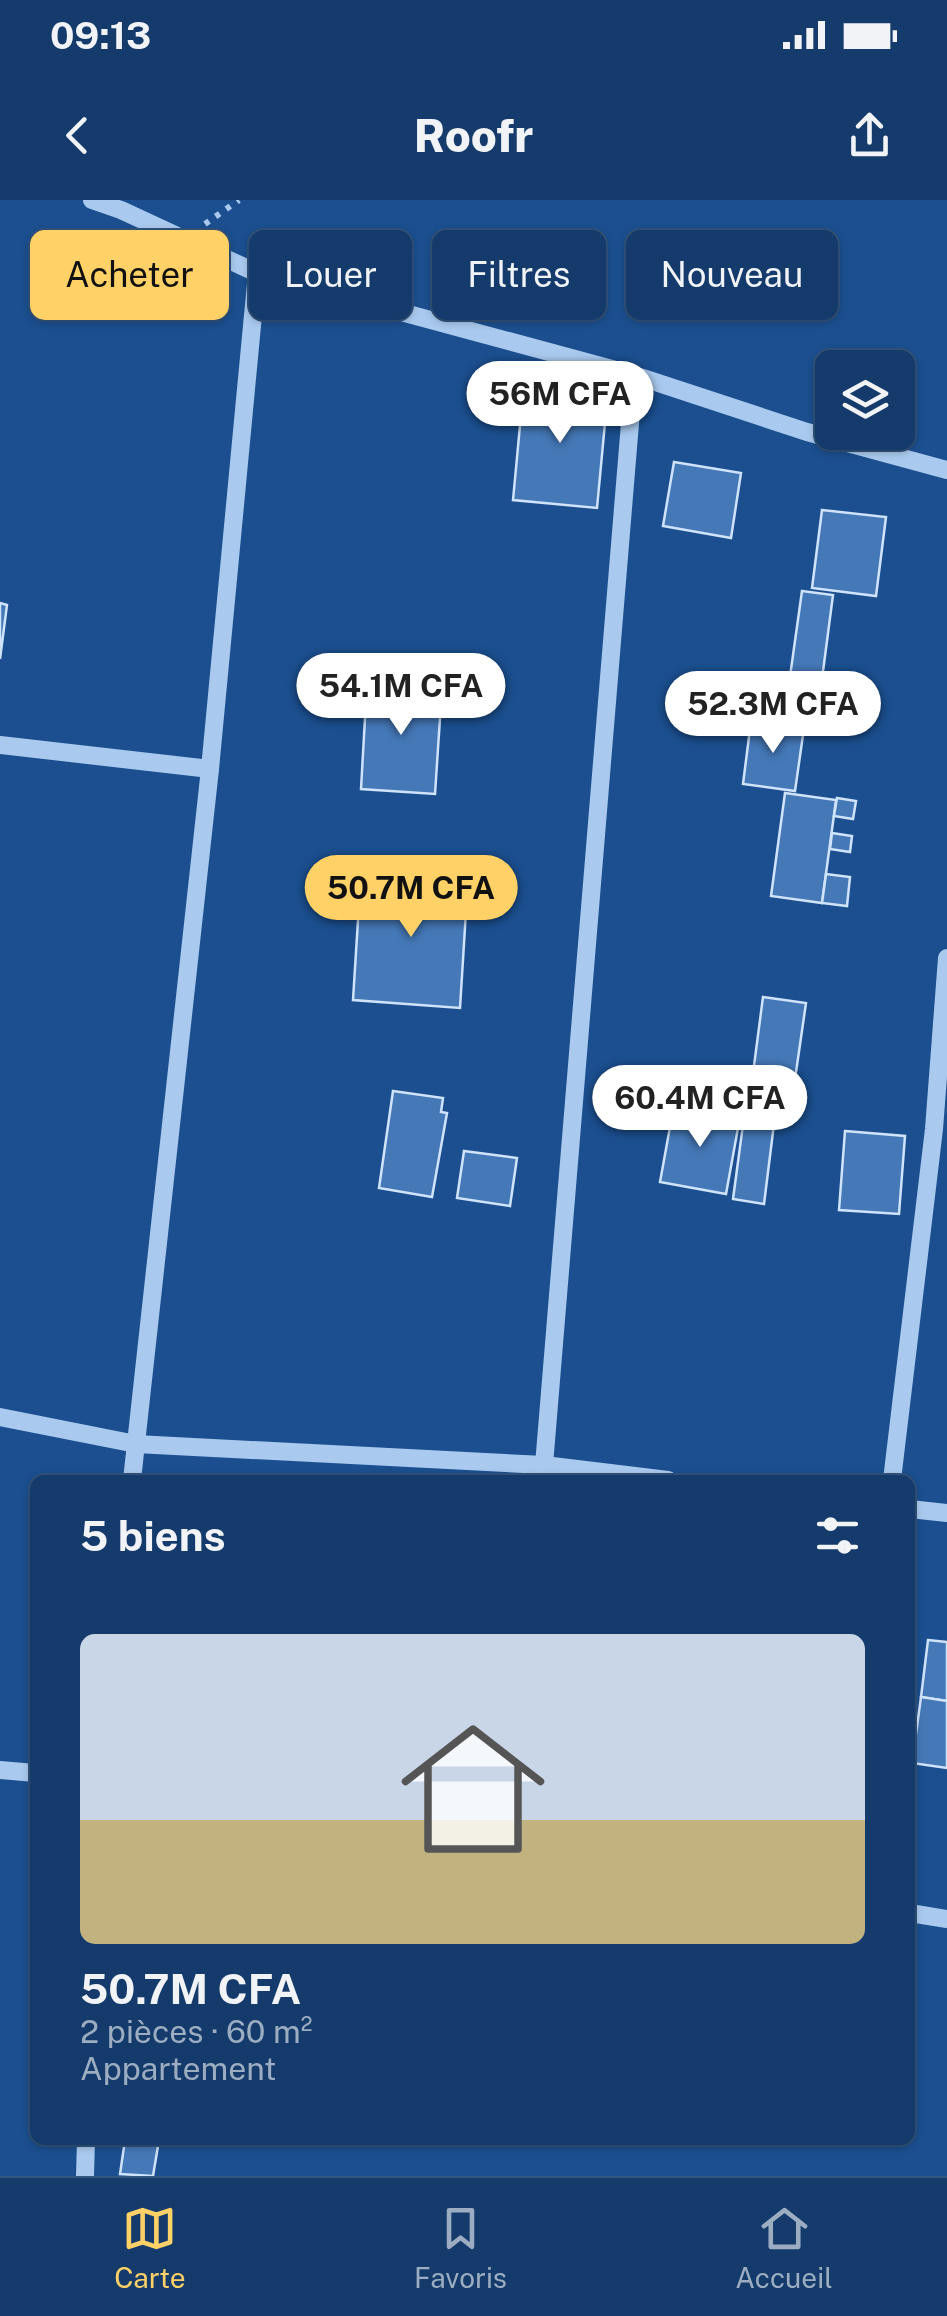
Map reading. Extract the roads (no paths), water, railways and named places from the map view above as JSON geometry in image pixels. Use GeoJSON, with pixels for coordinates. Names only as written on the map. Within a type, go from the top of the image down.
{"type":"FeatureCollection","features":[{"type":"Feature","properties":{"kind":"street"},"geometry":{"type":"LineString","coordinates":[[92,200],[121,205],[249,269]]}},
{"type":"Feature","properties":{"kind":"street"},"geometry":{"type":"LineString","coordinates":[[412,315],[634,375],[807,432],[947,470]]}},
{"type":"Feature","properties":{"kind":"street"},"geometry":{"type":"LineString","coordinates":[[133,1475],[210,769],[253,320]]}},
{"type":"Feature","properties":{"kind":"street"},"geometry":{"type":"LineString","coordinates":[[544,1465],[634,375]]}},
{"type":"Feature","properties":{"kind":"street"},"geometry":{"type":"LineString","coordinates":[[0,745],[210,769]]}},
{"type":"Feature","properties":{"kind":"street"},"geometry":{"type":"LineString","coordinates":[[893,1475],[940,1130],[947,958]]}},
{"type":"Feature","properties":{"kind":"street"},"geometry":{"type":"LineString","coordinates":[[0,1416],[136,1444],[544,1465],[627,1475]]}},
{"type":"Feature","properties":{"kind":"street"},"geometry":{"type":"LineString","coordinates":[[915,1510],[947,1513]]}},
{"type":"Feature","properties":{"kind":"street"},"geometry":{"type":"LineString","coordinates":[[0,1770],[30,1773]]}},
{"type":"Feature","properties":{"kind":"street"},"geometry":{"type":"LineString","coordinates":[[915,1915],[947,1919]]}},
{"type":"Feature","properties":{"kind":"street"},"geometry":{"type":"LineString","coordinates":[[85,2176],[86,2145]]}}]}
